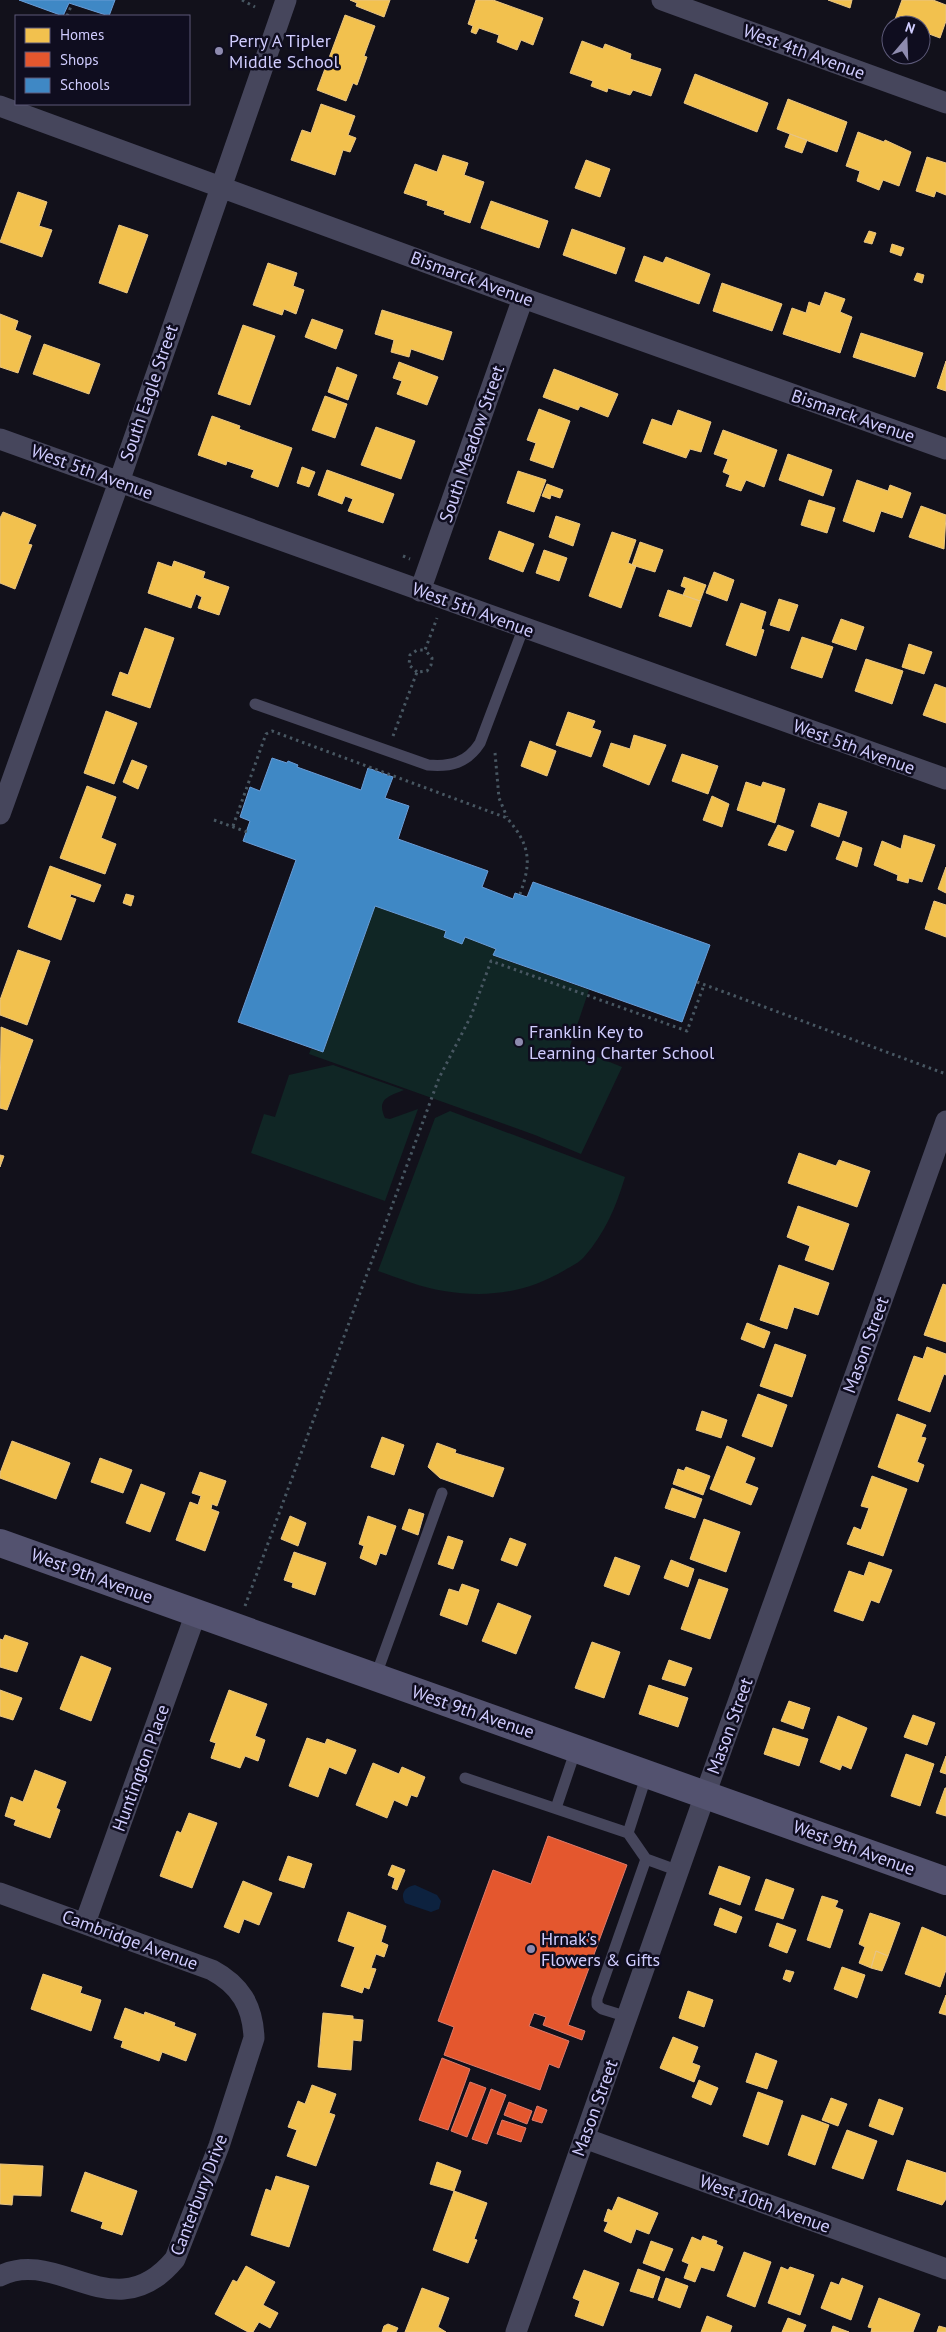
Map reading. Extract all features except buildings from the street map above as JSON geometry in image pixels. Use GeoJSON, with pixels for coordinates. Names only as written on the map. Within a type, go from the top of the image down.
{"type":"FeatureCollection","features":[{"type":"Feature","properties":{"kind":"main road","name":"West 9th Avenue"},"geometry":{"type":"LineString","coordinates":[[0,1543],[946,1880]]}},
{"type":"Feature","properties":{"kind":"street","name":"South Eagle Street"},"geometry":{"type":"LineString","coordinates":[[0,814],[119,482],[219,188],[286,0]]}},
{"type":"Feature","properties":{"kind":"street","name":"West 4th Avenue"},"geometry":{"type":"LineString","coordinates":[[662,0],[946,102]]}},
{"type":"Feature","properties":{"kind":"street","name":"Bismarck Avenue"},"geometry":{"type":"LineString","coordinates":[[0,106],[219,188],[946,449]]}},
{"type":"Feature","properties":{"kind":"street","name":"South Meadow Street"},"geometry":{"type":"LineString","coordinates":[[420,591],[523,298]]}},
{"type":"Feature","properties":{"kind":"street","name":"West 5th Avenue"},"geometry":{"type":"LineString","coordinates":[[0,439],[523,629],[946,779]]}},
{"type":"Feature","properties":{"kind":"street","name":"Mason Street"},"geometry":{"type":"LineString","coordinates":[[516,2332],[705,1795],[946,1121]]}},
{"type":"Feature","properties":{"kind":"street","name":"Huntington Place"},"geometry":{"type":"LineString","coordinates":[[85,1923],[196,1613]]}},
{"type":"Feature","properties":{"kind":"street","name":"Cambridge Avenue"},"geometry":{"type":"LineString","coordinates":[[0,1893],[212,1970],[227,1978],[239,1990],[248,2005]]}},
{"type":"Feature","properties":{"kind":"street","name":"Canterbury Drive"},"geometry":{"type":"LineString","coordinates":[[0,2276],[20,2271],[37,2272],[102,2292],[120,2294],[136,2291],[152,2284],[165,2273],[175,2259],[182,2242],[219,2146],[250,2053],[254,2038],[253,2021],[248,2005]]}},
{"type":"Feature","properties":{"kind":"street","name":"West 10th Avenue"},"geometry":{"type":"LineString","coordinates":[[584,2138],[946,2270]]}},
{"type":"Feature","properties":{"kind":"lane"},"geometry":{"type":"LineString","coordinates":[[255,704],[428,765],[444,767],[461,762],[473,754],[480,743],[523,629]]}},
{"type":"Feature","properties":{"kind":"lane"},"geometry":{"type":"LineString","coordinates":[[375,1678],[442,1493]]}},
{"type":"Feature","properties":{"kind":"lane"},"geometry":{"type":"LineString","coordinates":[[556,1808],[576,1749]]}},
{"type":"Feature","properties":{"kind":"lane"},"geometry":{"type":"LineString","coordinates":[[628,1833],[647,1774]]}},
{"type":"Feature","properties":{"kind":"lane"},"geometry":{"type":"LineString","coordinates":[[465,1778],[628,1833],[646,1859],[679,1871]]}},
{"type":"Feature","properties":{"kind":"lane"},"geometry":{"type":"LineString","coordinates":[[628,2017],[602,2009],[597,2005],[596,1999],[646,1859]]}},
{"type":"Feature","properties":{"kind":"path"},"geometry":{"type":"LineString","coordinates":[[242,1],[255,7]]}},
{"type":"Feature","properties":{"kind":"path"},"geometry":{"type":"LineString","coordinates":[[67,15],[72,4]]}},
{"type":"Feature","properties":{"kind":"path"},"geometry":{"type":"LineString","coordinates":[[403,556],[429,565]]}},
{"type":"Feature","properties":{"kind":"path"},"geometry":{"type":"LineString","coordinates":[[425,650],[443,599]]}},
{"type":"Feature","properties":{"kind":"path"},"geometry":{"type":"LineString","coordinates":[[417,650],[425,650],[432,658],[431,666],[427,671],[417,672],[409,665],[410,655],[417,650]]}},
{"type":"Feature","properties":{"kind":"path"},"geometry":{"type":"LineString","coordinates":[[380,771],[417,672]]}},
{"type":"Feature","properties":{"kind":"path"},"geometry":{"type":"LineString","coordinates":[[233,826],[269,732],[272,731],[507,818]]}},
{"type":"Feature","properties":{"kind":"path"},"geometry":{"type":"LineString","coordinates":[[494,750],[499,798],[507,818],[518,831],[527,852],[528,873],[520,894]]}},
{"type":"Feature","properties":{"kind":"path"},"geometry":{"type":"LineString","coordinates":[[214,820],[247,832]]}},
{"type":"Feature","properties":{"kind":"path"},"geometry":{"type":"LineString","coordinates":[[237,1628],[439,1078],[470,1016],[491,962],[687,1031],[704,985]]}},
{"type":"Feature","properties":{"kind":"path"},"geometry":{"type":"LineString","coordinates":[[696,982],[946,1074]]}},
{"type":"Feature","properties":{"kind":"green space"},"geometry":{"type":"Polygon","coordinates":[[[375,906],[446,931],[444,937],[462,943],[465,937],[496,949],[494,956],[589,990],[570,1046],[622,1067],[581,1154],[535,1135],[309,1054],[311,1049],[323,1052],[375,906]]]}},
{"type":"Feature","properties":{"kind":"green space"},"geometry":{"type":"Polygon","coordinates":[[[333,1065],[404,1090],[389,1096],[383,1102],[385,1118],[390,1119],[418,1109],[385,1201],[251,1153],[264,1114],[275,1117],[289,1075],[333,1065]]]}},
{"type":"Feature","properties":{"kind":"green space"},"geometry":{"type":"Polygon","coordinates":[[[450,1111],[625,1177],[609,1219],[598,1239],[582,1259],[550,1278],[521,1289],[476,1294],[436,1290],[378,1271],[435,1118],[450,1111]]]}},
{"type":"Feature","properties":{"kind":"water"},"geometry":{"type":"Polygon","coordinates":[[[415,1885],[437,1895],[441,1901],[439,1909],[431,1912],[405,1903],[404,1891],[408,1887],[415,1885]]]}},
{"type":"Feature","properties":{"kind":"place","name":"Perry A Tipler Middle School"},"geometry":{"type":"Point","coordinates":[219,51]}},
{"type":"Feature","properties":{"kind":"place","name":"Franklin Key to Learning Charter School"},"geometry":{"type":"Point","coordinates":[519,1042]}},
{"type":"Feature","properties":{"kind":"place","name":"Hrnak's Flowers & Gifts"},"geometry":{"type":"Point","coordinates":[531,1949]}}]}
